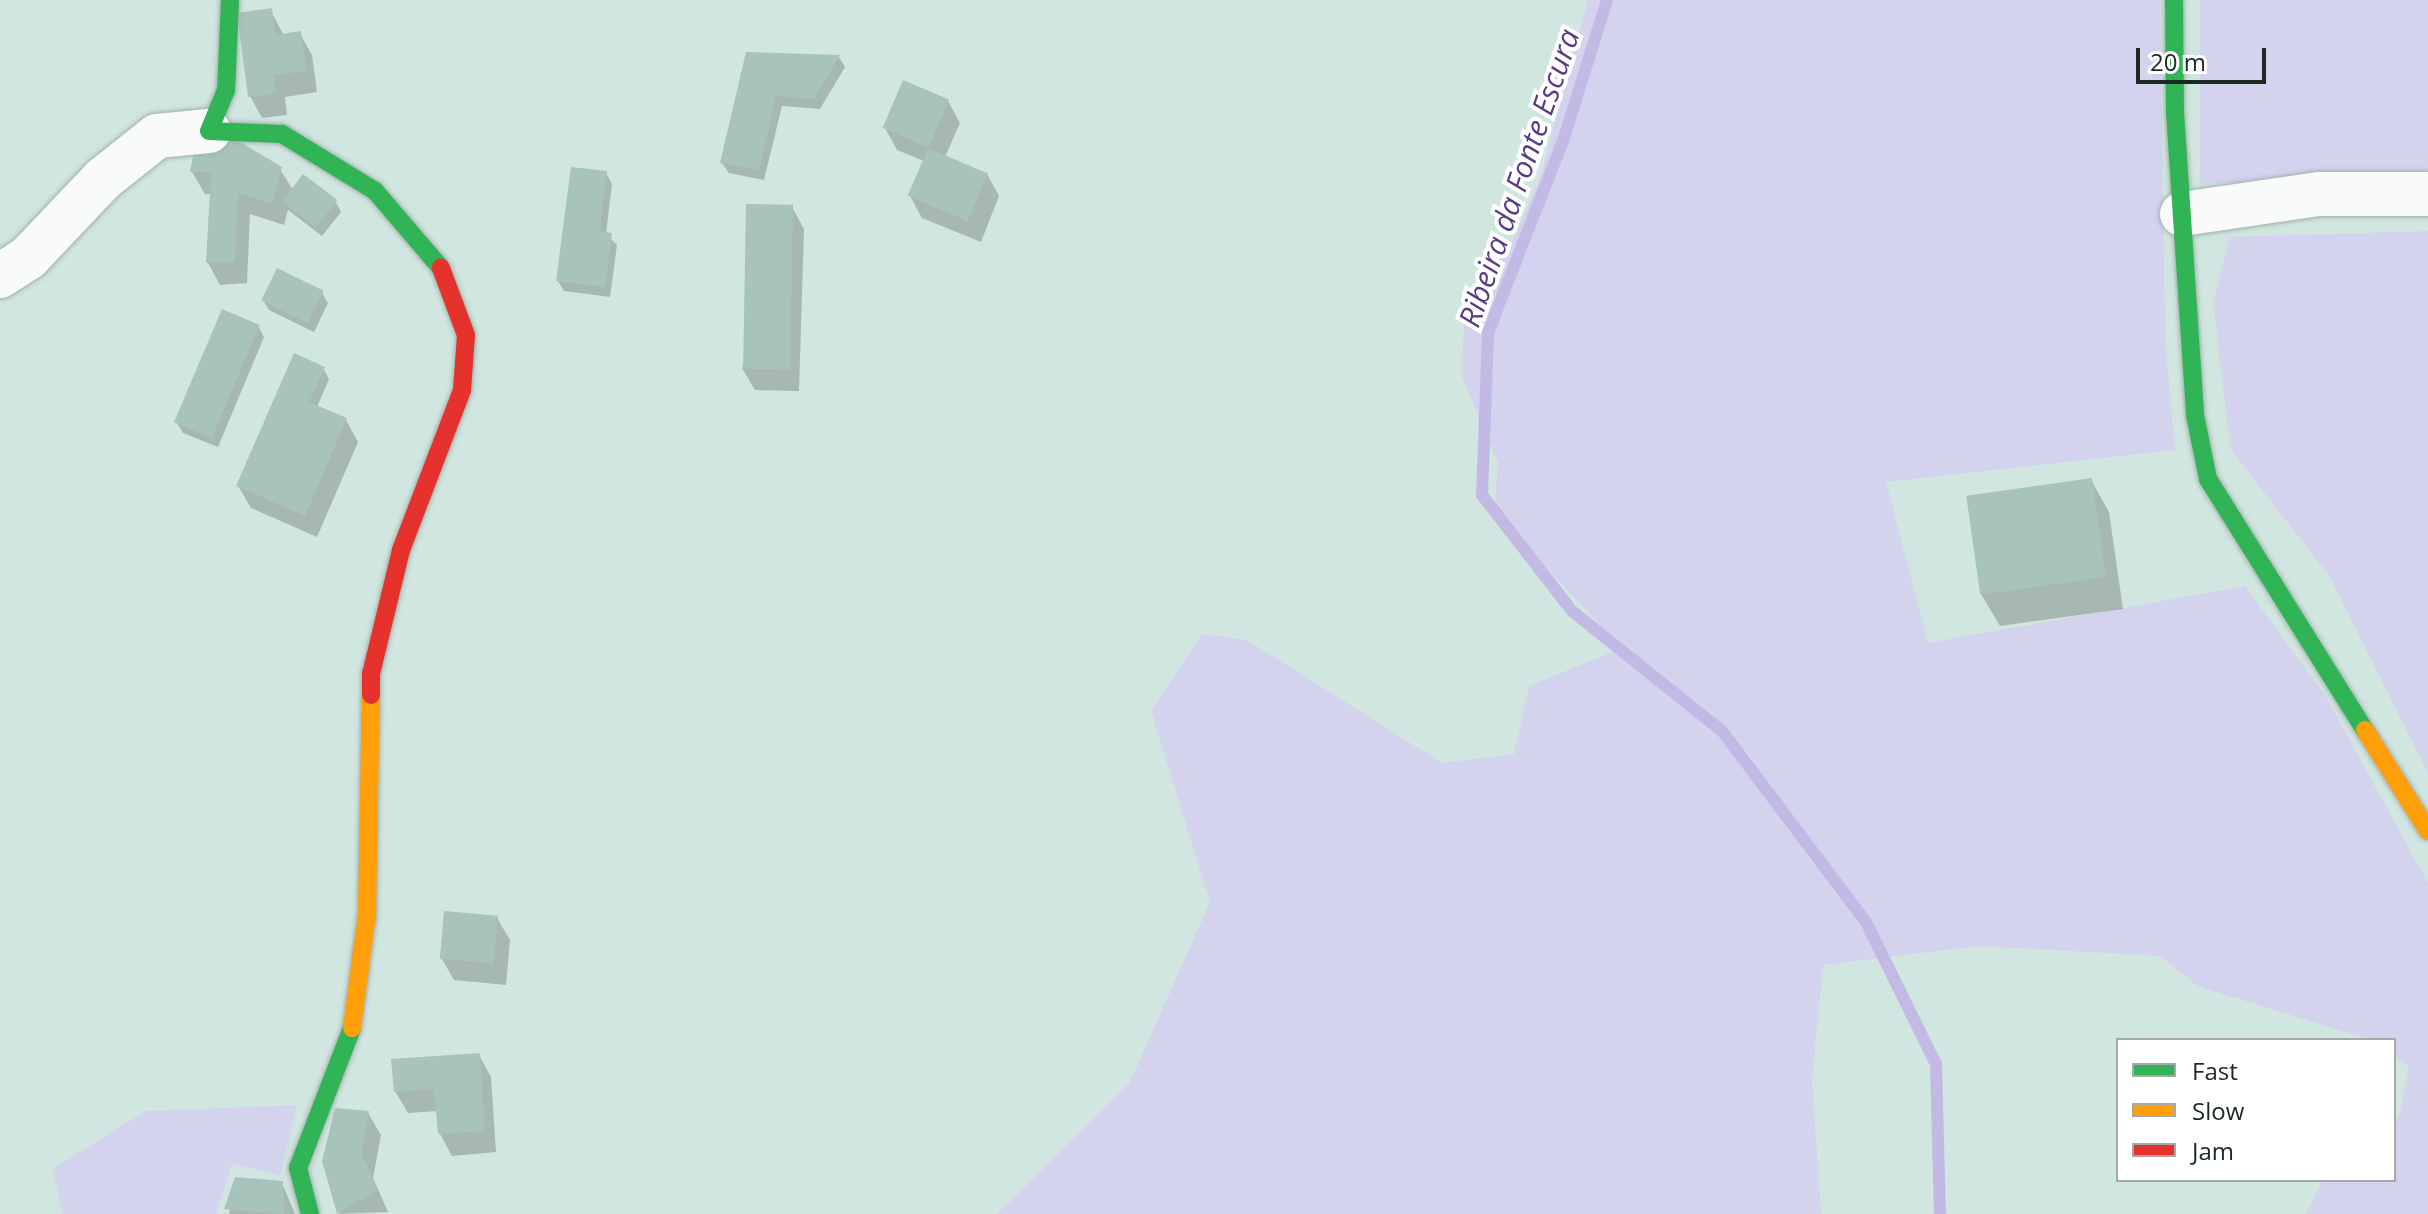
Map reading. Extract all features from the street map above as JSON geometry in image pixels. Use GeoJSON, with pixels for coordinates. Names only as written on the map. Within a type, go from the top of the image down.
{"type":"FeatureCollection","features":[{"type":"Feature","properties":{"kind":"street"},"geometry":{"type":"LineString","coordinates":[[209,131],[226,90],[230,0]]}},
{"type":"Feature","properties":{"kind":"street"},"geometry":{"type":"LineString","coordinates":[[2174,0],[2182,214],[2195,415],[2208,479],[2428,831]]}},
{"type":"Feature","properties":{"kind":"street"},"geometry":{"type":"LineString","coordinates":[[0,276],[28,258],[103,179],[157,136],[209,131],[282,134],[375,191],[442,269],[466,335],[462,390],[401,550],[371,674],[367,914],[354,1024],[298,1168],[310,1214]]}},
{"type":"Feature","properties":{"kind":"street"},"geometry":{"type":"LineString","coordinates":[[2182,214],[2319,194],[2428,194]]}},
{"type":"Feature","properties":{"kind":"shaded area"},"geometry":{"type":"Polygon","coordinates":[[[1588,0],[2160,0],[2165,341],[2175,450],[1886,482],[1928,643],[2245,586],[2326,697],[2428,883],[2428,1214],[2306,1214],[2322,1182],[2396,1182],[2396,1117],[2400,1114],[2409,1067],[2396,1057],[2396,1038],[2365,1038],[2197,986],[2161,956],[1978,946],[1823,965],[1812,1080],[1821,1214],[997,1214],[1130,1082],[1210,902],[1151,711],[1202,634],[1247,640],[1442,763],[1514,754],[1529,686],[1622,648],[1494,513],[1498,463],[1461,374],[1466,299],[1509,249],[1540,178],[1588,0]]]}},
{"type":"Feature","properties":{"kind":"shaded area"},"geometry":{"type":"Polygon","coordinates":[[[2200,0],[2428,0],[2428,183],[2200,183],[2200,0]]]}},
{"type":"Feature","properties":{"kind":"shaded area"},"geometry":{"type":"Polygon","coordinates":[[[2428,231],[2428,773],[2330,577],[2231,450],[2213,303],[2230,237],[2428,231]]]}},
{"type":"Feature","properties":{"kind":"shaded area"},"geometry":{"type":"Polygon","coordinates":[[[297,1105],[280,1176],[232,1163],[216,1214],[63,1214],[52,1169],[146,1111],[297,1105]]]}},
{"type":"Feature","properties":{"kind":"building"},"geometry":{"type":"Polygon","coordinates":[[[272,8],[275,35],[301,31],[306,71],[274,75],[276,93],[248,97],[237,13],[272,8]]]}},
{"type":"Feature","properties":{"kind":"building"},"geometry":{"type":"Polygon","coordinates":[[[746,52],[840,55],[814,99],[776,96],[759,170],[720,163],[746,52]]]}},
{"type":"Feature","properties":{"kind":"building"},"geometry":{"type":"Polygon","coordinates":[[[903,80],[949,100],[929,147],[883,128],[903,80]]]}},
{"type":"Feature","properties":{"kind":"building"},"geometry":{"type":"Polygon","coordinates":[[[196,140],[237,140],[282,167],[272,204],[238,193],[235,262],[206,263],[211,172],[190,172],[196,140]]]}},
{"type":"Feature","properties":{"kind":"building"},"geometry":{"type":"Polygon","coordinates":[[[928,148],[988,173],[968,221],[908,196],[928,148]]]}},
{"type":"Feature","properties":{"kind":"building"},"geometry":{"type":"Polygon","coordinates":[[[571,167],[607,171],[600,231],[612,233],[605,287],[556,281],[571,167]]]}},
{"type":"Feature","properties":{"kind":"building"},"geometry":{"type":"Polygon","coordinates":[[[303,174],[337,200],[316,228],[282,202],[303,174]]]}},
{"type":"Feature","properties":{"kind":"building"},"geometry":{"type":"Polygon","coordinates":[[[746,204],[793,205],[790,370],[743,369],[746,204]]]}},
{"type":"Feature","properties":{"kind":"building"},"geometry":{"type":"Polygon","coordinates":[[[277,268],[324,291],[308,323],[261,300],[277,268]]]}},
{"type":"Feature","properties":{"kind":"building"},"geometry":{"type":"Polygon","coordinates":[[[222,309],[260,325],[212,438],[174,422],[222,309]]]}},
{"type":"Feature","properties":{"kind":"building"},"geometry":{"type":"Polygon","coordinates":[[[294,353],[325,367],[309,402],[347,418],[305,516],[236,486],[294,353]]]}},
{"type":"Feature","properties":{"kind":"building"},"geometry":{"type":"Polygon","coordinates":[[[2092,478],[2106,577],[1980,595],[1966,496],[2092,478]]]}},
{"type":"Feature","properties":{"kind":"building"},"geometry":{"type":"Polygon","coordinates":[[[444,911],[498,916],[494,964],[440,959],[444,911]]]}},
{"type":"Feature","properties":{"kind":"building"},"geometry":{"type":"Polygon","coordinates":[[[480,1053],[485,1131],[438,1134],[434,1089],[394,1092],[391,1059],[480,1053]]]}},
{"type":"Feature","properties":{"kind":"building"},"geometry":{"type":"Polygon","coordinates":[[[335,1108],[369,1111],[362,1154],[377,1190],[337,1214],[322,1161],[335,1108]]]}},
{"type":"Feature","properties":{"kind":"building"},"geometry":{"type":"Polygon","coordinates":[[[235,1177],[283,1181],[284,1214],[224,1209],[235,1177]]]}},
{"type":"Feature","properties":{"kind":"waterway","name":"Ribeira da Fonte Escura"},"geometry":{"type":"LineString","coordinates":[[1607,0],[1564,138],[1488,333],[1482,495],[1572,611],[1722,731],[1866,922],[1936,1064],[1940,1214]]}},
{"type":"Feature","properties":{"kind":"traffic: fast"},"geometry":{"type":"LineString","coordinates":[[230,0],[226,90],[209,131],[282,134],[375,191],[441,268]]}},
{"type":"Feature","properties":{"kind":"traffic: fast"},"geometry":{"type":"LineString","coordinates":[[2174,0],[2175,112],[2195,415],[2208,479],[2365,730]]}},
{"type":"Feature","properties":{"kind":"traffic: fast"},"geometry":{"type":"LineString","coordinates":[[310,1214],[298,1168],[352,1028]]}},
{"type":"Feature","properties":{"kind":"traffic: slow"},"geometry":{"type":"LineString","coordinates":[[352,1028],[367,914],[371,695]]}},
{"type":"Feature","properties":{"kind":"traffic: slow"},"geometry":{"type":"LineString","coordinates":[[2365,730],[2428,831]]}},
{"type":"Feature","properties":{"kind":"traffic: jam"},"geometry":{"type":"LineString","coordinates":[[371,695],[371,674],[401,550],[462,390],[466,335],[441,268]]}}]}
